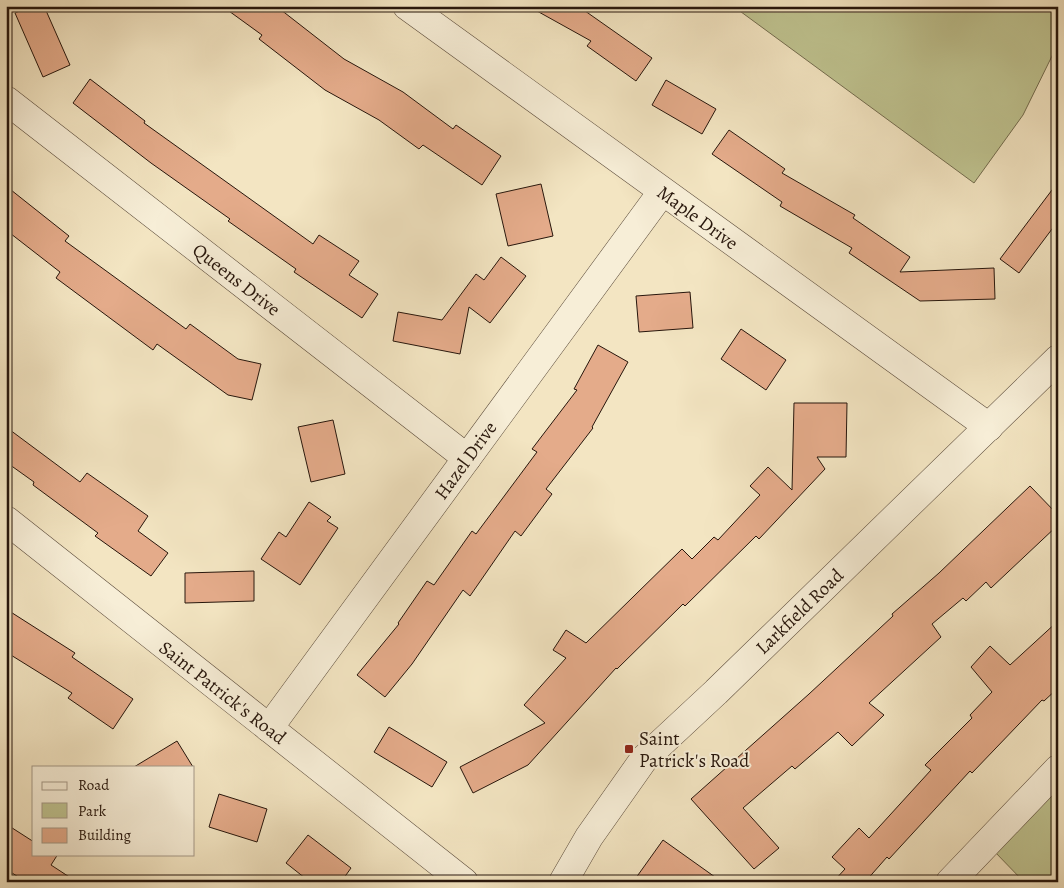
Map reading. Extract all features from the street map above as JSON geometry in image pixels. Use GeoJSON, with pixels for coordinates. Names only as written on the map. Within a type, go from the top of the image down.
{"type":"FeatureCollection","features":[{"type":"Feature","properties":{"kind":"street","name":"Maple Drive"},"geometry":{"type":"LineString","coordinates":[[407,6],[989,427]]}},
{"type":"Feature","properties":{"kind":"street","name":"Queens Drive"},"geometry":{"type":"LineString","coordinates":[[6,100],[467,458]]}},
{"type":"Feature","properties":{"kind":"street","name":"Hazel Drive"},"geometry":{"type":"LineString","coordinates":[[268,728],[662,192]]}},
{"type":"Feature","properties":{"kind":"street","name":"Larkfield Road"},"geometry":{"type":"LineString","coordinates":[[563,882],[589,837],[644,759],[716,692],[1058,359]]}},
{"type":"Feature","properties":{"kind":"street","name":"Saint Patrick's Road"},"geometry":{"type":"LineString","coordinates":[[6,520],[464,882]]}},
{"type":"Feature","properties":{"kind":"street"},"geometry":{"type":"LineString","coordinates":[[950,882],[1058,769]]}},
{"type":"Feature","properties":{"kind":"green space"},"geometry":{"type":"Polygon","coordinates":[[[733,6],[1058,6],[1058,40],[1023,115],[974,183],[733,6]]]}},
{"type":"Feature","properties":{"kind":"green space"},"geometry":{"type":"Polygon","coordinates":[[[1058,783],[1058,882],[1024,882],[994,851],[1058,783]]]}},
{"type":"Feature","properties":{"kind":"building"},"geometry":{"type":"Polygon","coordinates":[[[31,6],[44,6],[70,65],[43,77],[15,13],[31,6]]]}},
{"type":"Feature","properties":{"kind":"building"},"geometry":{"type":"Polygon","coordinates":[[[222,6],[276,6],[344,59],[403,92],[453,129],[456,125],[501,156],[482,185],[423,145],[419,149],[379,120],[325,90],[259,39],[262,35],[222,6]]]}},
{"type":"Feature","properties":{"kind":"building"},"geometry":{"type":"Polygon","coordinates":[[[528,6],[578,6],[652,58],[636,81],[587,46],[591,41],[528,6]]]}},
{"type":"Feature","properties":{"kind":"building"},"geometry":{"type":"Polygon","coordinates":[[[90,79],[145,121],[144,123],[313,244],[319,235],[359,261],[349,275],[378,294],[362,318],[294,272],[296,269],[228,221],[230,219],[151,163],[73,103],[90,79]]]}},
{"type":"Feature","properties":{"kind":"building"},"geometry":{"type":"Polygon","coordinates":[[[666,80],[716,109],[702,134],[652,105],[666,80]]]}},
{"type":"Feature","properties":{"kind":"building"},"geometry":{"type":"Polygon","coordinates":[[[729,130],[785,169],[782,173],[855,215],[853,218],[910,257],[900,272],[994,268],[995,299],[920,301],[849,253],[852,248],[780,206],[782,202],[712,154],[729,130]]]}},
{"type":"Feature","properties":{"kind":"building"},"geometry":{"type":"Polygon","coordinates":[[[1058,182],[1058,221],[1019,273],[1000,259],[1058,182]]]}},
{"type":"Feature","properties":{"kind":"building"},"geometry":{"type":"Polygon","coordinates":[[[541,184],[553,236],[508,246],[496,194],[541,184]]]}},
{"type":"Feature","properties":{"kind":"building"},"geometry":{"type":"Polygon","coordinates":[[[6,186],[69,236],[65,241],[186,329],[190,324],[238,359],[261,364],[252,400],[228,395],[157,344],[153,350],[56,278],[60,272],[6,230],[6,186]]]}},
{"type":"Feature","properties":{"kind":"building"},"geometry":{"type":"Polygon","coordinates":[[[501,257],[526,276],[490,323],[469,307],[460,354],[393,341],[398,312],[442,320],[476,274],[484,280],[501,257]]]}},
{"type":"Feature","properties":{"kind":"building"},"geometry":{"type":"Polygon","coordinates":[[[690,292],[693,328],[639,332],[636,296],[690,292]]]}},
{"type":"Feature","properties":{"kind":"building"},"geometry":{"type":"Polygon","coordinates":[[[741,329],[786,360],[766,390],[721,359],[741,329]]]}},
{"type":"Feature","properties":{"kind":"building"},"geometry":{"type":"Polygon","coordinates":[[[598,345],[628,362],[593,428],[546,489],[552,494],[521,536],[515,531],[470,596],[463,590],[412,664],[385,697],[357,675],[399,624],[427,581],[434,585],[472,531],[476,534],[537,452],[532,449],[577,390],[574,389],[598,345]]]}},
{"type":"Feature","properties":{"kind":"building"},"geometry":{"type":"Polygon","coordinates":[[[794,403],[847,403],[846,457],[817,457],[825,469],[759,539],[756,536],[685,606],[683,604],[616,668],[528,765],[473,793],[460,767],[545,723],[524,705],[566,658],[553,650],[566,630],[586,643],[682,549],[692,559],[714,537],[718,540],[760,495],[750,486],[768,467],[792,490],[794,403]]]}},
{"type":"Feature","properties":{"kind":"building"},"geometry":{"type":"Polygon","coordinates":[[[333,420],[345,474],[311,482],[298,427],[333,420]]]}},
{"type":"Feature","properties":{"kind":"building"},"geometry":{"type":"Polygon","coordinates":[[[6,427],[80,482],[87,473],[148,516],[138,531],[168,553],[151,576],[95,536],[98,533],[33,485],[34,482],[6,462],[6,427]]]}},
{"type":"Feature","properties":{"kind":"building"},"geometry":{"type":"Polygon","coordinates":[[[1030,486],[1058,515],[1058,525],[991,588],[986,582],[966,601],[963,598],[932,624],[941,637],[869,703],[884,715],[852,746],[838,732],[795,769],[792,766],[743,808],[779,848],[754,869],[691,799],[809,694],[1030,486]]]}},
{"type":"Feature","properties":{"kind":"building"},"geometry":{"type":"Polygon","coordinates":[[[309,502],[331,517],[327,521],[338,528],[300,585],[261,559],[279,532],[286,537],[309,502]]]}},
{"type":"Feature","properties":{"kind":"building"},"geometry":{"type":"Polygon","coordinates":[[[254,571],[254,601],[185,603],[185,573],[254,571]]]}},
{"type":"Feature","properties":{"kind":"building"},"geometry":{"type":"Polygon","coordinates":[[[6,609],[75,653],[72,657],[133,699],[113,729],[68,698],[72,693],[6,652],[6,609]]]}},
{"type":"Feature","properties":{"kind":"building"},"geometry":{"type":"Polygon","coordinates":[[[1058,621],[1058,688],[1044,701],[1042,700],[972,773],[970,771],[889,859],[887,857],[865,882],[833,882],[845,869],[832,857],[859,828],[869,838],[931,770],[925,765],[972,718],[970,715],[992,692],[971,667],[990,646],[1010,665],[1058,621]]]}},
{"type":"Feature","properties":{"kind":"building"},"geometry":{"type":"Polygon","coordinates":[[[389,727],[447,762],[432,787],[374,752],[389,727]]]}},
{"type":"Feature","properties":{"kind":"building"},"geometry":{"type":"Polygon","coordinates":[[[177,741],[192,766],[136,766],[177,741]]]}},
{"type":"Feature","properties":{"kind":"building"},"geometry":{"type":"Polygon","coordinates":[[[219,794],[267,809],[257,842],[209,827],[219,794]]]}},
{"type":"Feature","properties":{"kind":"building"},"geometry":{"type":"Polygon","coordinates":[[[6,824],[32,841],[32,856],[57,856],[51,865],[77,882],[26,882],[6,869],[6,824]]]}},
{"type":"Feature","properties":{"kind":"building"},"geometry":{"type":"Polygon","coordinates":[[[308,835],[351,868],[341,882],[310,882],[286,863],[308,835]]]}},
{"type":"Feature","properties":{"kind":"building"},"geometry":{"type":"Polygon","coordinates":[[[663,840],[722,882],[633,882],[663,840]]]}},
{"type":"Feature","properties":{"kind":"place","name":"Saint Patrick's Road"},"geometry":{"type":"Point","coordinates":[629,749]}}]}
